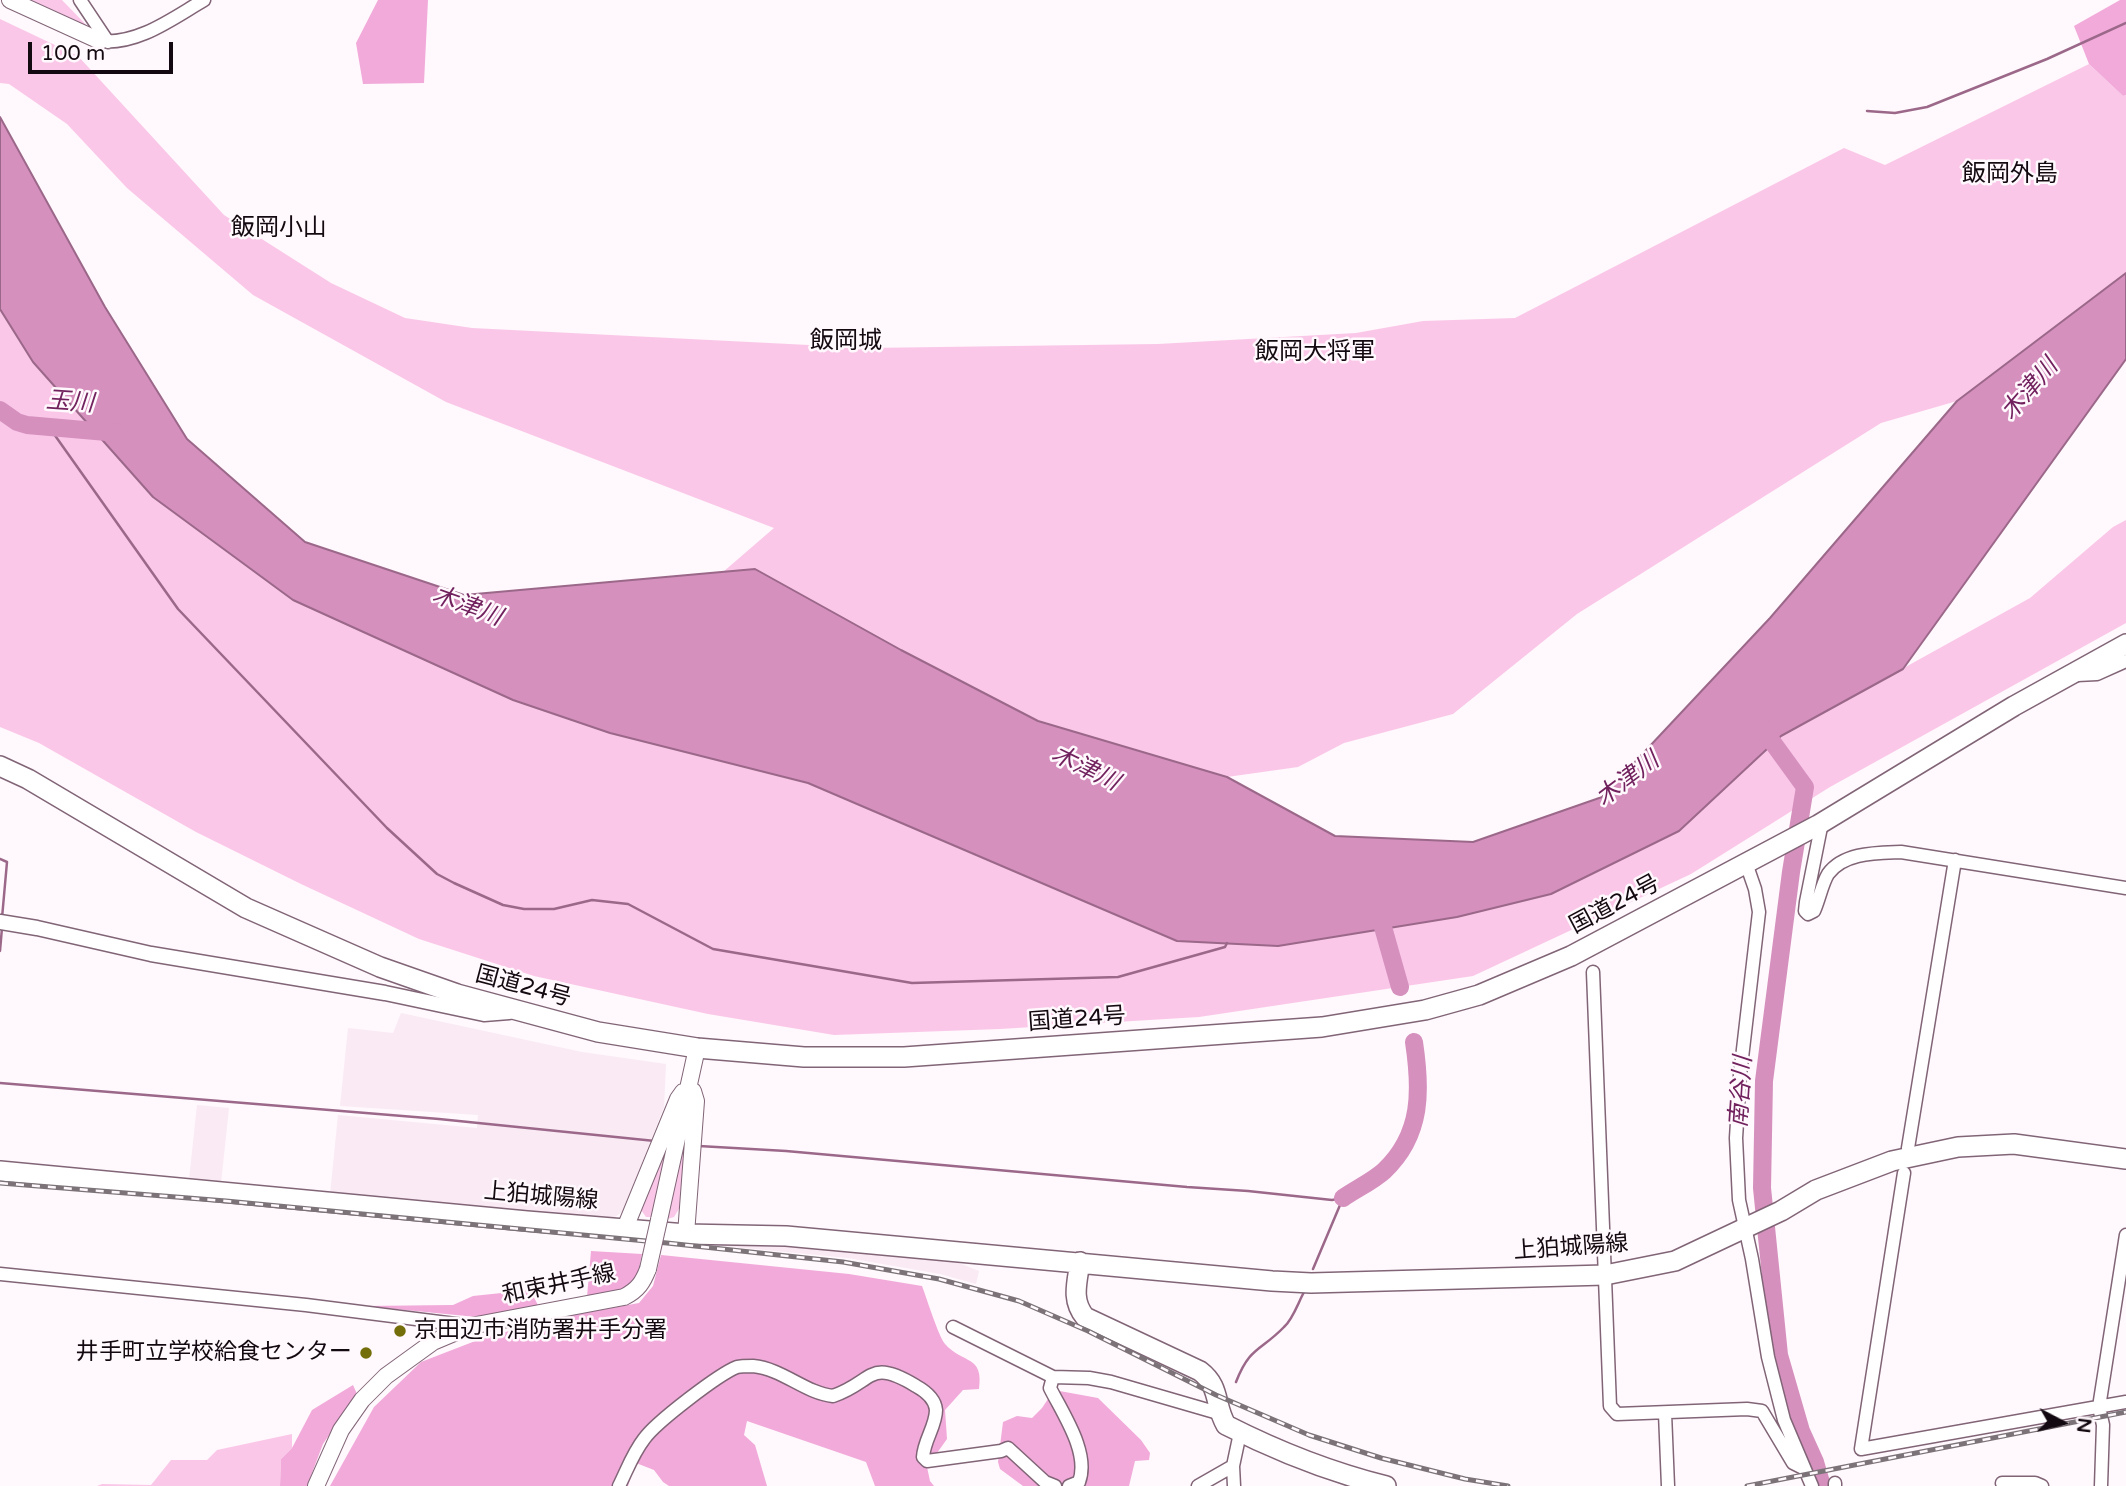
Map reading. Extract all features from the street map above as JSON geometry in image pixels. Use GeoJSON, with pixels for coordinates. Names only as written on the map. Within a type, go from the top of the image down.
{"type":"FeatureCollection","features":[{"type":"Feature","properties":{"kind":"main road"},"geometry":{"type":"LineString","coordinates":[[10,0],[104,41]]}},
{"type":"Feature","properties":{"kind":"main road","name":"国道24号"},"geometry":{"type":"LineString","coordinates":[[0,766],[28,779],[246,908],[380,967],[457,994],[598,1032],[697,1048],[804,1057],[904,1058],[1322,1027],[1424,1010],[1479,995],[1571,956],[1769,851],[2014,706],[2126,644]]}},
{"type":"Feature","properties":{"kind":"main road","name":"和束井手線"},"geometry":{"type":"LineString","coordinates":[[316,1486],[341,1430],[362,1400],[408,1358],[433,1342],[471,1326],[624,1297],[633,1293],[642,1283],[649,1269],[697,1048]]}},
{"type":"Feature","properties":{"kind":"main road"},"geometry":{"type":"LineString","coordinates":[[625,1228],[678,1099],[691,1082]]}},
{"type":"Feature","properties":{"kind":"main road"},"geometry":{"type":"LineString","coordinates":[[686,1234],[696,1101],[691,1082]]}},
{"type":"Feature","properties":{"kind":"main road","name":"上狛城陽線"},"geometry":{"type":"LineString","coordinates":[[0,1171],[514,1220],[686,1234],[786,1236],[1272,1282],[1311,1283],[1605,1275],[1675,1261],[1780,1211],[1816,1190],[1882,1165],[1958,1147],[2014,1144],[2126,1160]]}},
{"type":"Feature","properties":{"kind":"main road"},"geometry":{"type":"LineString","coordinates":[[1080,1262],[1075,1294],[1077,1306],[1085,1317],[1200,1371],[1213,1384],[1218,1413],[1226,1425],[1347,1476],[1386,1486]]}},
{"type":"Feature","properties":{"kind":"street"},"geometry":{"type":"LineString","coordinates":[[79,0],[104,41],[133,38],[204,0]]}},
{"type":"Feature","properties":{"kind":"street"},"geometry":{"type":"LineString","coordinates":[[2070,676],[2097,674],[2126,661]]}},
{"type":"Feature","properties":{"kind":"street"},"geometry":{"type":"LineString","coordinates":[[1820,823],[1806,902],[1805,911],[1808,914],[1814,911],[1828,874],[1843,862],[1867,853],[1901,852],[2126,888]]}},
{"type":"Feature","properties":{"kind":"street"},"geometry":{"type":"LineString","coordinates":[[1908,1148],[1955,860]]}},
{"type":"Feature","properties":{"kind":"street"},"geometry":{"type":"LineString","coordinates":[[1746,863],[1759,912],[1740,1075],[1736,1138],[1739,1200],[1749,1226],[1768,1357],[1784,1420],[1812,1486]]}},
{"type":"Feature","properties":{"kind":"street"},"geometry":{"type":"LineString","coordinates":[[2,923],[151,954],[385,993],[484,1014],[514,1011]]}},
{"type":"Feature","properties":{"kind":"street"},"geometry":{"type":"LineString","coordinates":[[1593,972],[1610,1406],[1617,1414],[1747,1409],[1762,1411],[1793,1463],[1803,1468]]}},
{"type":"Feature","properties":{"kind":"street"},"geometry":{"type":"LineString","coordinates":[[1904,1173],[1861,1449],[2126,1402]]}},
{"type":"Feature","properties":{"kind":"street"},"geometry":{"type":"LineString","coordinates":[[2101,1486],[2103,1424],[2099,1407],[2126,1235]]}},
{"type":"Feature","properties":{"kind":"street"},"geometry":{"type":"LineString","coordinates":[[0,1273],[306,1305],[471,1326]]}},
{"type":"Feature","properties":{"kind":"street"},"geometry":{"type":"LineString","coordinates":[[953,1327],[1053,1377],[1111,1382],[1218,1413]]}},
{"type":"Feature","properties":{"kind":"street"},"geometry":{"type":"LineString","coordinates":[[619,1486],[634,1453],[646,1436],[664,1419],[738,1367],[752,1366],[769,1370],[813,1391],[833,1396],[872,1374],[883,1371],[892,1373],[925,1391],[934,1402],[935,1417],[923,1457],[927,1461],[1008,1448],[1045,1482],[1055,1486]]}},
{"type":"Feature","properties":{"kind":"street"},"geometry":{"type":"LineString","coordinates":[[1053,1377],[1050,1388],[1082,1453],[1084,1469],[1079,1482],[1069,1486]]}},
{"type":"Feature","properties":{"kind":"street"},"geometry":{"type":"LineString","coordinates":[[1665,1413],[1668,1486]]}},
{"type":"Feature","properties":{"kind":"street"},"geometry":{"type":"LineString","coordinates":[[1234,1486],[1233,1466],[1240,1433]]}},
{"type":"Feature","properties":{"kind":"street"},"geometry":{"type":"LineString","coordinates":[[1198,1486],[1233,1466]]}},
{"type":"Feature","properties":{"kind":"street"},"geometry":{"type":"LineString","coordinates":[[2002,1483],[2035,1483],[2042,1486]]}},
{"type":"Feature","properties":{"kind":"shaded area"},"geometry":{"type":"Polygon","coordinates":[[[22,0],[62,0],[95,34],[22,0]]]}},
{"type":"Feature","properties":{"kind":"shaded area"},"geometry":{"type":"Polygon","coordinates":[[[378,0],[428,0],[424,83],[363,84],[356,43],[378,0]]]}},
{"type":"Feature","properties":{"kind":"shaded area"},"geometry":{"type":"Polygon","coordinates":[[[2120,0],[2126,0],[2126,95],[2123,96],[2089,64],[2074,26],[2120,0]]]}},
{"type":"Feature","properties":{"kind":"shaded area"},"geometry":{"type":"Polygon","coordinates":[[[0,19],[78,56],[224,215],[331,283],[405,318],[472,328],[868,348],[1158,344],[1356,333],[1423,321],[1515,318],[1844,148],[1885,165],[2089,64],[2123,96],[2126,95],[2126,273],[1957,401],[1881,423],[1577,614],[1453,714],[1344,743],[1298,767],[1227,777],[1038,721],[901,650],[755,569],[723,572],[774,528],[446,402],[253,295],[127,188],[67,124],[9,84],[0,83],[0,19]]]}},
{"type":"Feature","properties":{"kind":"shaded area"},"geometry":{"type":"Polygon","coordinates":[[[0,309],[33,362],[293,600],[513,700],[610,733],[808,782],[1457,917],[1551,894],[1679,831],[1781,736],[2030,598],[2113,527],[2126,520],[2126,623],[1830,787],[1691,874],[1473,976],[1199,1017],[1000,1029],[834,1035],[708,1014],[534,976],[419,939],[196,832],[39,743],[0,727],[0,309]]]}},
{"type":"Feature","properties":{"kind":"shaded area"},"geometry":{"type":"Polygon","coordinates":[[[401,1013],[582,1052],[666,1064],[664,1107],[623,1211],[611,1220],[330,1195],[338,1115],[477,1128],[478,1115],[340,1106],[348,1028],[393,1033],[401,1013]]]}},
{"type":"Feature","properties":{"kind":"shaded area"},"geometry":{"type":"Polygon","coordinates":[[[197,1105],[229,1108],[221,1183],[189,1180],[197,1105]]]}},
{"type":"Feature","properties":{"kind":"shaded area"},"geometry":{"type":"Polygon","coordinates":[[[690,1108],[682,1204],[674,1217],[664,1220],[690,1108]]]}},
{"type":"Feature","properties":{"kind":"shaded area"},"geometry":{"type":"Polygon","coordinates":[[[671,1136],[652,1217],[646,1217],[639,1207],[671,1136]]]}},
{"type":"Feature","properties":{"kind":"shaded area"},"geometry":{"type":"Polygon","coordinates":[[[661,1240],[773,1241],[954,1261],[979,1271],[976,1284],[940,1274],[848,1258],[661,1240]]]}},
{"type":"Feature","properties":{"kind":"shaded area"},"geometry":{"type":"Polygon","coordinates":[[[591,1251],[642,1254],[635,1282],[620,1292],[587,1297],[591,1251]]]}},
{"type":"Feature","properties":{"kind":"shaded area"},"geometry":{"type":"Polygon","coordinates":[[[661,1255],[849,1274],[922,1286],[945,1344],[971,1361],[980,1378],[979,1389],[963,1390],[945,1410],[947,1439],[927,1467],[934,1486],[875,1486],[866,1462],[747,1421],[744,1435],[755,1445],[767,1486],[669,1486],[654,1470],[636,1463],[628,1486],[330,1486],[374,1407],[421,1362],[483,1338],[562,1317],[639,1303],[653,1286],[661,1255]]]}},
{"type":"Feature","properties":{"kind":"shaded area"},"geometry":{"type":"Polygon","coordinates":[[[530,1290],[539,1307],[476,1317],[365,1306],[453,1305],[473,1296],[530,1290]]]}},
{"type":"Feature","properties":{"kind":"shaded area"},"geometry":{"type":"Polygon","coordinates":[[[353,1385],[357,1394],[323,1444],[307,1486],[280,1486],[281,1459],[292,1448],[312,1410],[353,1385]]]}},
{"type":"Feature","properties":{"kind":"shaded area"},"geometry":{"type":"Polygon","coordinates":[[[1054,1390],[1098,1398],[1141,1440],[1150,1453],[1149,1460],[1135,1461],[1129,1486],[1023,1486],[1000,1469],[998,1462],[1003,1422],[1017,1416],[1032,1418],[1054,1390]]]}},
{"type":"Feature","properties":{"kind":"shaded area"},"geometry":{"type":"Polygon","coordinates":[[[292,1434],[292,1448],[281,1459],[280,1486],[97,1486],[151,1485],[171,1460],[207,1460],[217,1450],[292,1434]]]}},
{"type":"Feature","properties":{"kind":"water","name":"木津川"},"geometry":{"type":"Polygon","coordinates":[[[0,117],[105,307],[187,439],[305,542],[464,595],[755,569],[901,650],[1038,721],[1227,777],[1335,836],[1473,842],[1602,797],[1770,618],[1957,401],[2126,273],[2126,359],[1903,669],[1781,736],[1679,831],[1551,894],[1457,917],[1278,946],[1177,941],[808,783],[610,733],[513,700],[293,600],[153,497],[33,362],[0,309],[0,117]]]}},
{"type":"Feature","properties":{"kind":"waterway"},"geometry":{"type":"LineString","coordinates":[[1867,111],[1895,113],[1927,107],[2047,59],[2126,23]]}},
{"type":"Feature","properties":{"kind":"waterway","name":"玉川"},"geometry":{"type":"LineString","coordinates":[[0,410],[17,422],[27,425],[118,433]]}},
{"type":"Feature","properties":{"kind":"waterway"},"geometry":{"type":"LineString","coordinates":[[49,427],[178,609],[387,828],[437,874],[503,905],[524,909],[554,909],[592,900],[628,904],[713,949],[912,983],[1118,977],[1225,947],[1227,943]]}},
{"type":"Feature","properties":{"kind":"waterway","name":"南谷川"},"geometry":{"type":"LineString","coordinates":[[1760,725],[1805,787],[1791,872],[1764,1081],[1762,1188],[1779,1355],[1801,1431],[1822,1486]]}},
{"type":"Feature","properties":{"kind":"waterway"},"geometry":{"type":"LineString","coordinates":[[0,859],[7,862],[2,918]]}},
{"type":"Feature","properties":{"kind":"waterway"},"geometry":{"type":"LineString","coordinates":[[1377,906],[1400,987]]}},
{"type":"Feature","properties":{"kind":"waterway"},"geometry":{"type":"LineString","coordinates":[[0,951],[2,928]]}},
{"type":"Feature","properties":{"kind":"waterway"},"geometry":{"type":"LineString","coordinates":[[1343,1198],[1384,1171],[1406,1142],[1418,1094],[1414,1042]]}},
{"type":"Feature","properties":{"kind":"waterway"},"geometry":{"type":"LineString","coordinates":[[0,1083],[439,1119],[655,1141]]}},
{"type":"Feature","properties":{"kind":"waterway"},"geometry":{"type":"LineString","coordinates":[[699,1146],[786,1151],[1332,1200],[1343,1198]]}},
{"type":"Feature","properties":{"kind":"waterway"},"geometry":{"type":"LineString","coordinates":[[1313,1269],[1343,1198]]}},
{"type":"Feature","properties":{"kind":"waterway"},"geometry":{"type":"LineString","coordinates":[[1236,1382],[1251,1355],[1287,1324],[1304,1292]]}},
{"type":"Feature","properties":{"kind":"railway"},"geometry":{"type":"LineString","coordinates":[[0,1183],[226,1201],[667,1243],[843,1262],[939,1279],[1019,1301],[1088,1331],[1216,1395],[1309,1435],[1381,1458],[1465,1479],[1508,1486]]}},
{"type":"Feature","properties":{"kind":"railway"},"geometry":{"type":"LineString","coordinates":[[1747,1486],[2126,1412]]}},
{"type":"Feature","properties":{"kind":"place","name":"京田辺市消防署井手分署"},"geometry":{"type":"Point","coordinates":[400,1331]}},
{"type":"Feature","properties":{"kind":"place","name":"井手町立学校給食センター"},"geometry":{"type":"Point","coordinates":[366,1353]}},
{"type":"Feature","properties":{"kind":"district","name":"飯岡外島"},"geometry":{"type":"Point","coordinates":[2010,175]}},
{"type":"Feature","properties":{"kind":"district","name":"飯岡小山"},"geometry":{"type":"Point","coordinates":[279,229]}},
{"type":"Feature","properties":{"kind":"district","name":"飯岡城"},"geometry":{"type":"Point","coordinates":[846,342]}},
{"type":"Feature","properties":{"kind":"district","name":"飯岡大将軍"},"geometry":{"type":"Point","coordinates":[1315,353]}}]}
